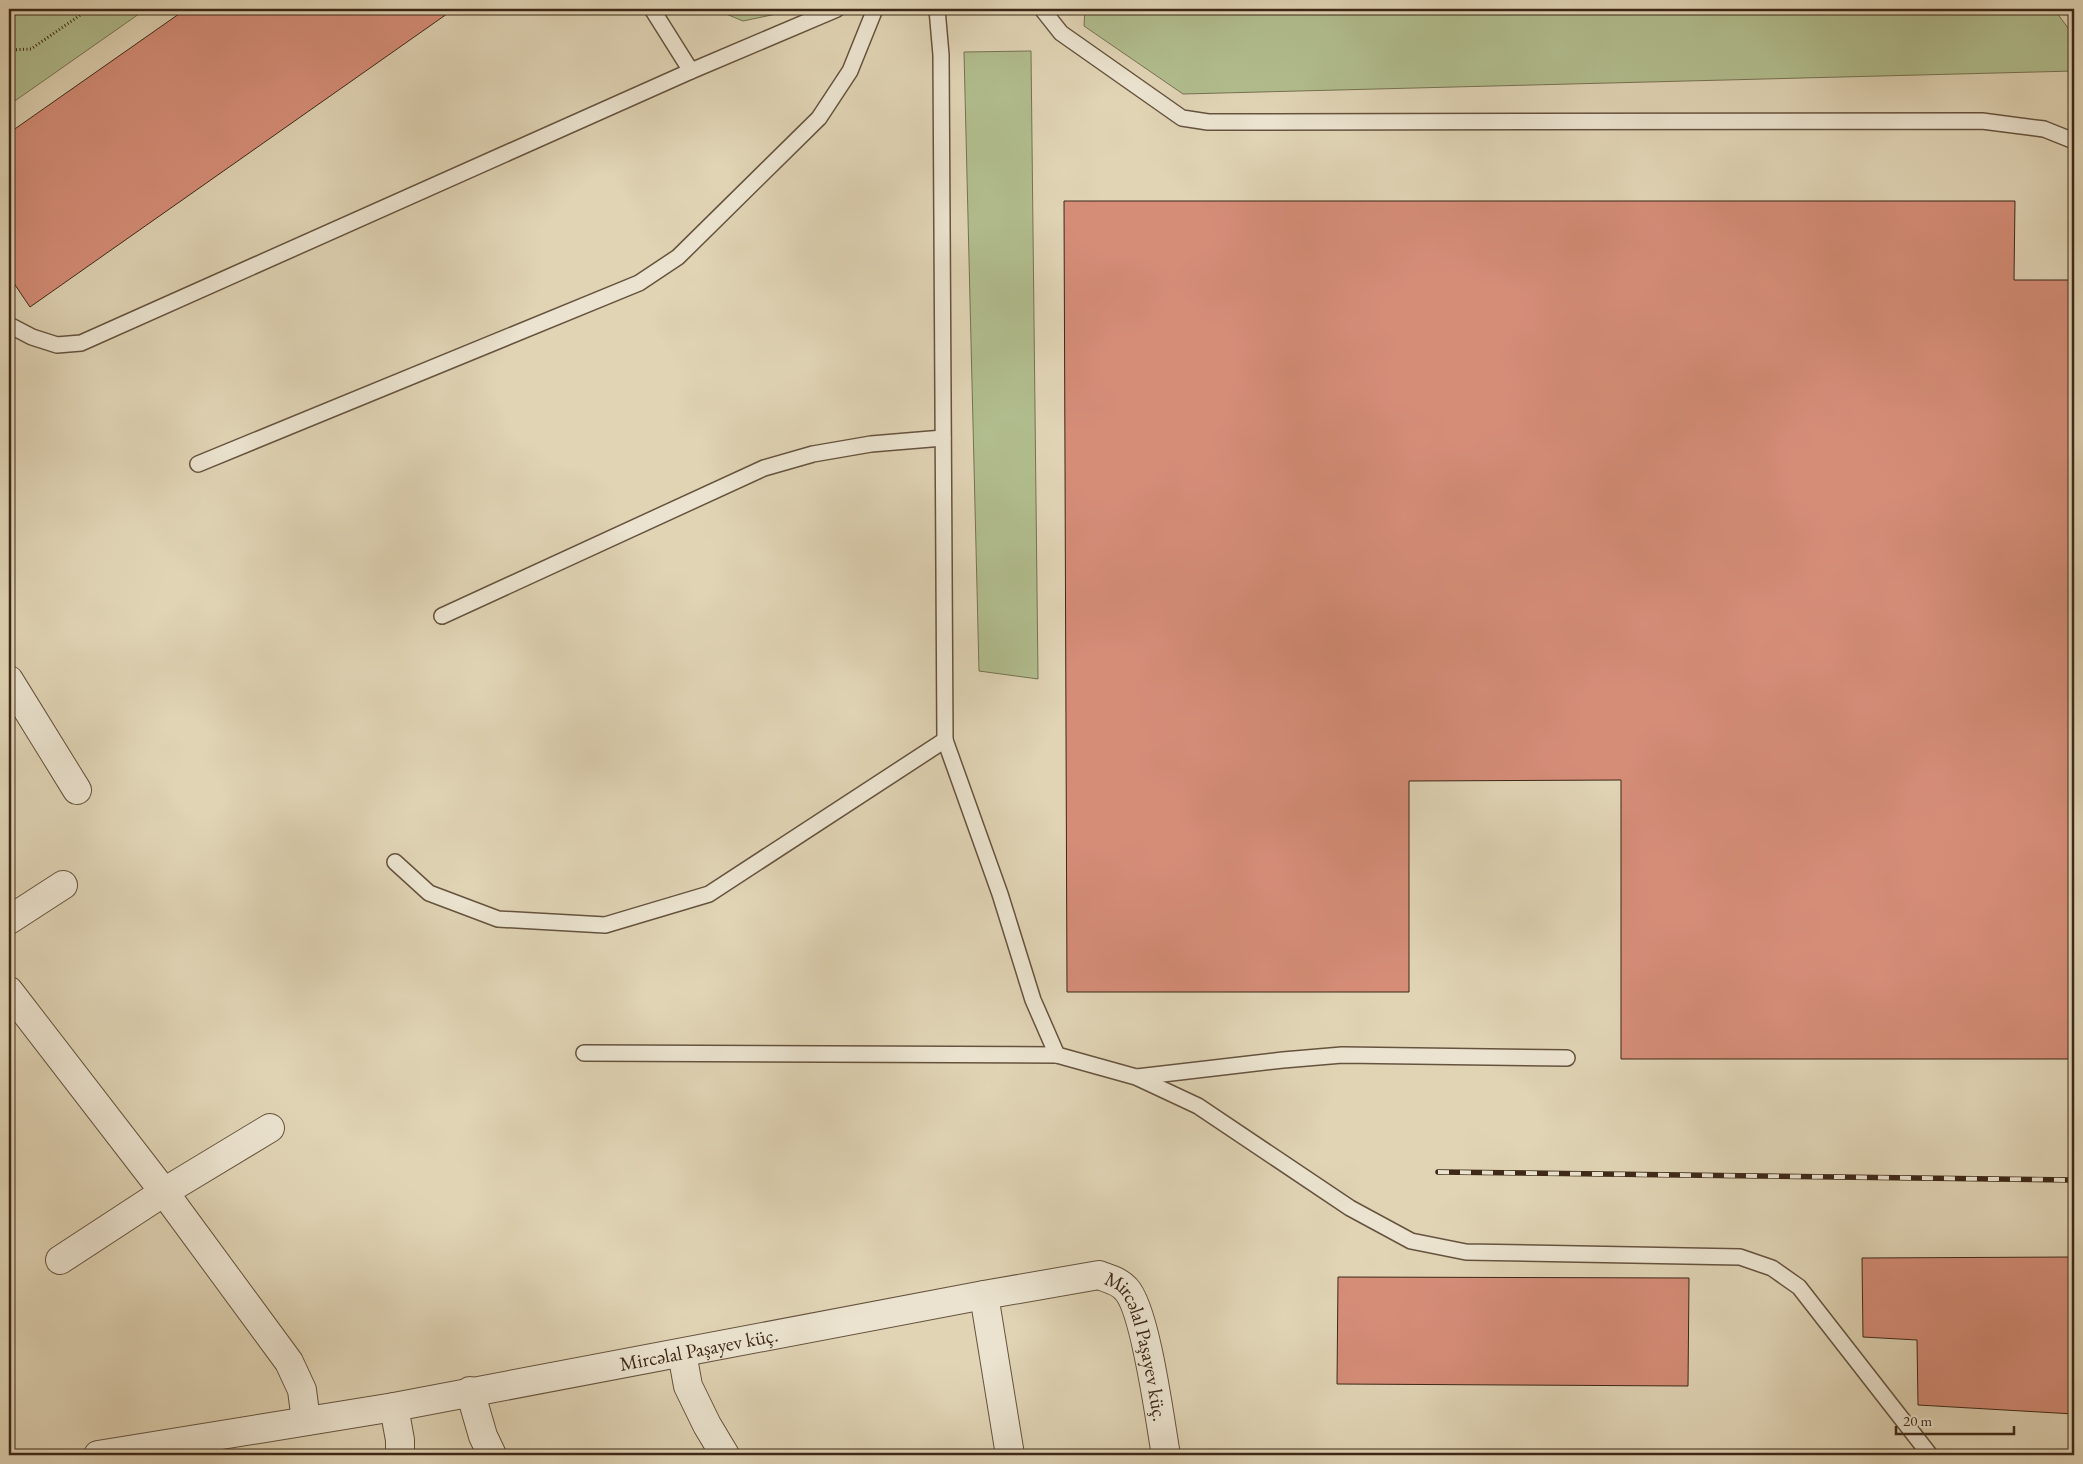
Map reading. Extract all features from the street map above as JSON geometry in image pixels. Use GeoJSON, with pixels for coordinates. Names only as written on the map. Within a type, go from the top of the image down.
{"type":"FeatureCollection","features":[{"type":"Feature","properties":{"kind":"street"},"geometry":{"type":"LineString","coordinates":[[9,680],[77,790]]}},
{"type":"Feature","properties":{"kind":"street"},"geometry":{"type":"LineString","coordinates":[[9,920],[63,885]]}},
{"type":"Feature","properties":{"kind":"street"},"geometry":{"type":"LineString","coordinates":[[9,991],[164,1192],[289,1362],[302,1390],[306,1421]]}},
{"type":"Feature","properties":{"kind":"street"},"geometry":{"type":"LineString","coordinates":[[60,1260],[164,1192],[270,1128]]}},
{"type":"Feature","properties":{"kind":"street","name":"Mircəlal Paşayev küç."},"geometry":{"type":"LineString","coordinates":[[98,1455],[394,1407],[470,1391],[1099,1275],[1116,1281],[1128,1290],[1141,1318],[1166,1455]]}},
{"type":"Feature","properties":{"kind":"street"},"geometry":{"type":"LineString","coordinates":[[984,1295],[1010,1455]]}},
{"type":"Feature","properties":{"kind":"street"},"geometry":{"type":"LineString","coordinates":[[682,1353],[688,1386],[707,1425],[725,1455]]}},
{"type":"Feature","properties":{"kind":"street"},"geometry":{"type":"LineString","coordinates":[[470,1391],[483,1436],[492,1455]]}},
{"type":"Feature","properties":{"kind":"street"},"geometry":{"type":"LineString","coordinates":[[394,1407],[400,1440],[400,1455]]}},
{"type":"Feature","properties":{"kind":"lane"},"geometry":{"type":"LineString","coordinates":[[652,9],[691,71]]}},
{"type":"Feature","properties":{"kind":"lane"},"geometry":{"type":"LineString","coordinates":[[9,325],[32,337],[58,345],[81,343],[691,71],[837,9]]}},
{"type":"Feature","properties":{"kind":"lane"},"geometry":{"type":"LineString","coordinates":[[198,464],[639,283],[662,268],[678,257],[819,118],[850,71],[875,9]]}},
{"type":"Feature","properties":{"kind":"lane"},"geometry":{"type":"LineString","coordinates":[[937,9],[942,55],[946,740],[1000,894],[1034,1000],[1057,1055]]}},
{"type":"Feature","properties":{"kind":"lane"},"geometry":{"type":"LineString","coordinates":[[1042,9],[1061,33],[1182,118],[1208,122],[1982,121],[2044,129],[2074,141]]}},
{"type":"Feature","properties":{"kind":"lane"},"geometry":{"type":"LineString","coordinates":[[442,616],[764,468],[813,454],[870,444],[944,438]]}},
{"type":"Feature","properties":{"kind":"lane"},"geometry":{"type":"LineString","coordinates":[[395,862],[429,893],[498,919],[605,925],[709,894],[946,740]]}},
{"type":"Feature","properties":{"kind":"lane"},"geometry":{"type":"LineString","coordinates":[[584,1053],[1057,1055],[1136,1077],[1198,1106],[1350,1208],[1411,1241],[1466,1252],[1740,1257],[1772,1268],[1799,1287],[1930,1455]]}},
{"type":"Feature","properties":{"kind":"lane"},"geometry":{"type":"LineString","coordinates":[[1136,1077],[1283,1060],[1342,1056],[1567,1058]]}},
{"type":"Feature","properties":{"kind":"path"},"geometry":{"type":"LineString","coordinates":[[9,50],[31,49],[89,9]]}},
{"type":"Feature","properties":{"kind":"green space"},"geometry":{"type":"Polygon","coordinates":[[[9,9],[146,9],[9,105],[9,9]]]}},
{"type":"Feature","properties":{"kind":"green space"},"geometry":{"type":"Polygon","coordinates":[[[714,9],[793,9],[743,21],[714,9]]]}},
{"type":"Feature","properties":{"kind":"green space"},"geometry":{"type":"Polygon","coordinates":[[[1085,9],[2054,9],[2074,36],[2074,71],[1183,94],[1084,26],[1085,9]]]}},
{"type":"Feature","properties":{"kind":"green space"},"geometry":{"type":"Polygon","coordinates":[[[1031,51],[1038,679],[979,671],[964,52],[1031,51]]]}},
{"type":"Feature","properties":{"kind":"building"},"geometry":{"type":"Polygon","coordinates":[[[186,9],[454,9],[30,307],[9,276],[9,133],[186,9]]]}},
{"type":"Feature","properties":{"kind":"building"},"geometry":{"type":"Polygon","coordinates":[[[1064,201],[2015,201],[2014,280],[2074,280],[2074,1059],[1621,1059],[1621,780],[1409,781],[1409,992],[1067,992],[1064,201]]]}},
{"type":"Feature","properties":{"kind":"building"},"geometry":{"type":"Polygon","coordinates":[[[2074,1257],[2074,1414],[1918,1405],[1917,1340],[1863,1337],[1862,1258],[2074,1257]]]}},
{"type":"Feature","properties":{"kind":"building"},"geometry":{"type":"Polygon","coordinates":[[[1338,1277],[1689,1278],[1688,1386],[1337,1384],[1338,1277]]]}},
{"type":"Feature","properties":{"kind":"railway"},"geometry":{"type":"LineString","coordinates":[[1438,1172],[2074,1180]]}}]}
